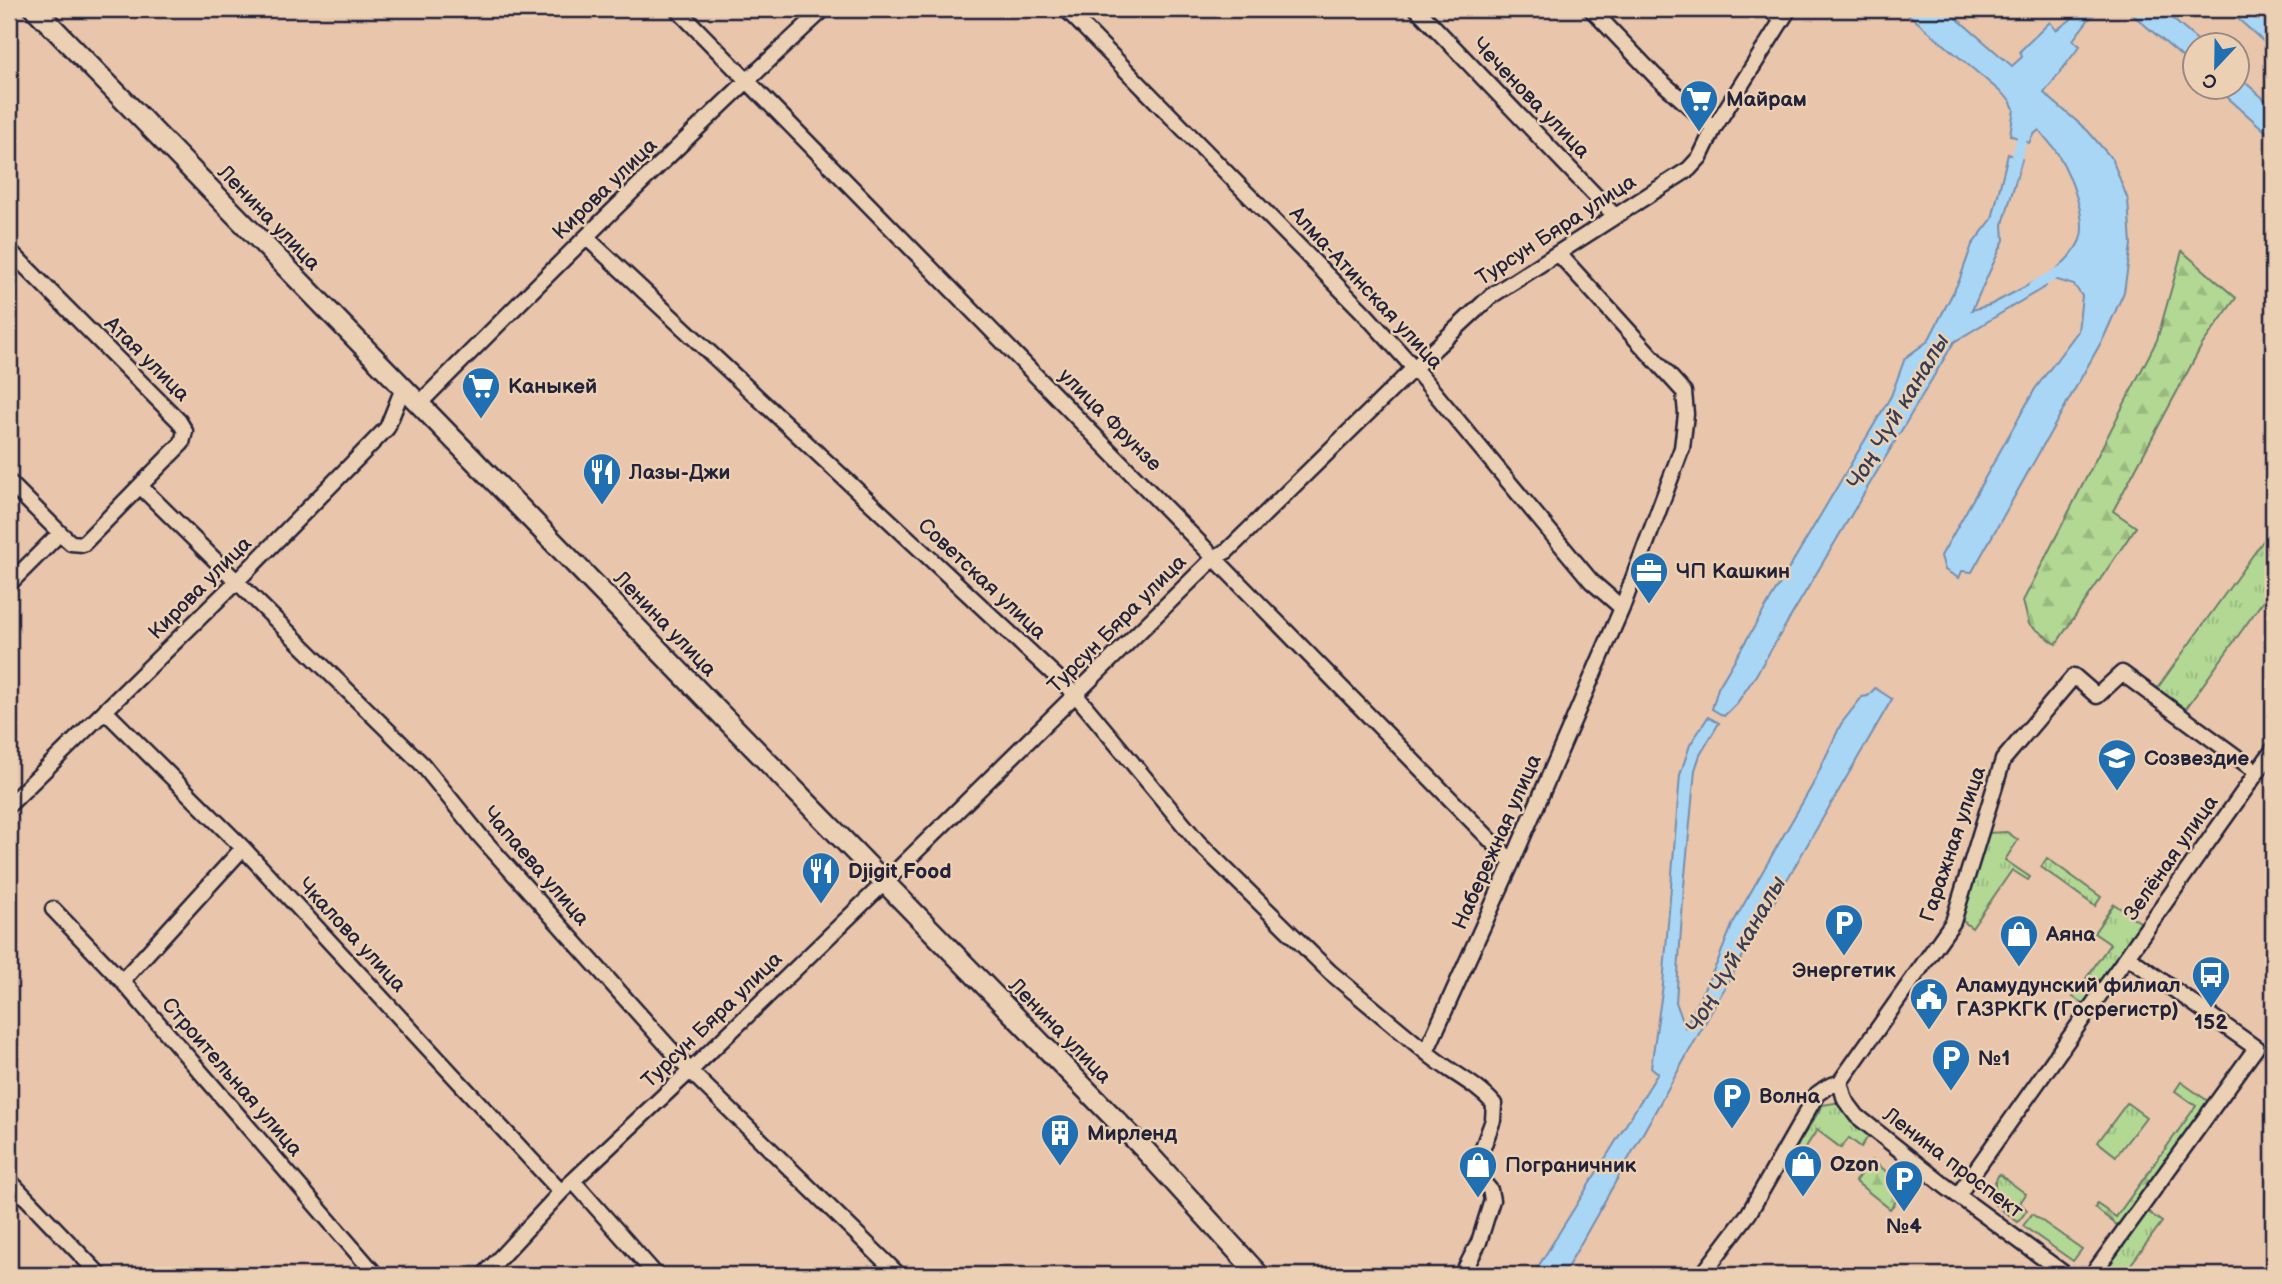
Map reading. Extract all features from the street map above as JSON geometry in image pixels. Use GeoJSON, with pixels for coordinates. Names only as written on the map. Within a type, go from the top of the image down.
{"type":"FeatureCollection","features":[{"type":"Feature","properties":{"kind":"main road","name":"Ленина улица"},"geometry":{"type":"LineString","coordinates":[[35,9],[1144,1149],[1259,1275]]}},
{"type":"Feature","properties":{"kind":"street","name":"улица Фрунзе"},"geometry":{"type":"LineString","coordinates":[[677,9],[1512,862]]}},
{"type":"Feature","properties":{"kind":"street","name":"Кирова улица"},"geometry":{"type":"LineString","coordinates":[[419,404],[586,237],[824,9]]}},
{"type":"Feature","properties":{"kind":"street","name":"Алма-Атинская улица"},"geometry":{"type":"LineString","coordinates":[[1066,9],[1365,314],[1414,368],[1591,581],[1622,608]]}},
{"type":"Feature","properties":{"kind":"street","name":"Чеченова улица"},"geometry":{"type":"LineString","coordinates":[[1417,9],[1615,216]]}},
{"type":"Feature","properties":{"kind":"street"},"geometry":{"type":"LineString","coordinates":[[1591,9],[1655,76],[1714,128]]}},
{"type":"Feature","properties":{"kind":"street"},"geometry":{"type":"LineString","coordinates":[[1769,9],[1785,15]]}},
{"type":"Feature","properties":{"kind":"street","name":"Турсун Бяра улица"},"geometry":{"type":"LineString","coordinates":[[484,1275],[561,1192],[884,883],[1214,557],[1227,551],[1491,296],[1689,169],[1700,157],[1714,128],[1785,15]]}},
{"type":"Feature","properties":{"kind":"street","name":"Советская улица"},"geometry":{"type":"LineString","coordinates":[[586,237],[1075,694],[1198,842],[1330,972],[1426,1052]]}},
{"type":"Feature","properties":{"kind":"street","name":"Атая улица"},"geometry":{"type":"LineString","coordinates":[[9,250],[179,421],[185,431],[182,443],[83,544],[71,543],[60,533]]}},
{"type":"Feature","properties":{"kind":"street","name":"Набережная улица"},"geometry":{"type":"LineString","coordinates":[[1426,1052],[1622,608],[1682,448],[1686,414],[1684,392],[1558,253]]}},
{"type":"Feature","properties":{"kind":"street","name":"Кирова улица"},"geometry":{"type":"LineString","coordinates":[[9,805],[106,712],[387,428],[403,387]]}},
{"type":"Feature","properties":{"kind":"street"},"geometry":{"type":"LineString","coordinates":[[9,482],[60,533],[9,584]]}},
{"type":"Feature","properties":{"kind":"street","name":"Чапаева улица"},"geometry":{"type":"LineString","coordinates":[[141,487],[422,764],[481,836],[690,1071],[899,1275]]}},
{"type":"Feature","properties":{"kind":"street","name":"Гаражная улица"},"geometry":{"type":"LineString","coordinates":[[1702,1275],[1749,1213],[1817,1094],[1833,1084],[1953,922],[2003,761],[2074,676],[2096,696],[2122,673],[2257,772]]}},
{"type":"Feature","properties":{"kind":"street","name":"Чкалова улица"},"geometry":{"type":"LineString","coordinates":[[106,712],[243,848],[561,1192]]}},
{"type":"Feature","properties":{"kind":"street","name":"Зелёная улица"},"geometry":{"type":"LineString","coordinates":[[1958,1195],[2273,750]]}},
{"type":"Feature","properties":{"kind":"street"},"geometry":{"type":"LineString","coordinates":[[122,981],[243,848]]}},
{"type":"Feature","properties":{"kind":"street","name":"Строительная улица"},"geometry":{"type":"LineString","coordinates":[[53,909],[122,981],[376,1275]]}},
{"type":"Feature","properties":{"kind":"street"},"geometry":{"type":"LineString","coordinates":[[2092,1275],[2256,1048],[2127,956]]}},
{"type":"Feature","properties":{"kind":"street"},"geometry":{"type":"LineString","coordinates":[[1426,1052],[1487,1095],[1494,1104],[1493,1120],[1476,1166],[1492,1200],[1479,1242],[1462,1275]]}},
{"type":"Feature","properties":{"kind":"street","name":"Ленина проспект"},"geometry":{"type":"LineString","coordinates":[[1833,1084],[1857,1116],[2066,1275]]}},
{"type":"Feature","properties":{"kind":"street"},"geometry":{"type":"LineString","coordinates":[[9,1180],[100,1275]]}},
{"type":"Feature","properties":{"kind":"street"},"geometry":{"type":"LineString","coordinates":[[573,1181],[656,1275]]}},
{"type":"Feature","properties":{"kind":"green space"},"geometry":{"type":"Polygon","coordinates":[[[2182,251],[2236,298],[2202,345],[2113,511],[2136,527],[2056,644],[2029,624],[2023,601],[2157,340],[2182,251]]]}},
{"type":"Feature","properties":{"kind":"green space"},"geometry":{"type":"Polygon","coordinates":[[[2273,527],[2273,587],[2182,714],[2154,693],[2273,527]]]}},
{"type":"Feature","properties":{"kind":"green space"},"geometry":{"type":"Polygon","coordinates":[[[2007,832],[2018,840],[2005,860],[2030,877],[2028,880],[2012,870],[1972,928],[1959,918],[1986,833],[2007,832]]]}},
{"type":"Feature","properties":{"kind":"green space"},"geometry":{"type":"Polygon","coordinates":[[[2047,858],[2101,897],[2095,906],[2041,867],[2047,858]]]}},
{"type":"Feature","properties":{"kind":"green space"},"geometry":{"type":"Polygon","coordinates":[[[2114,904],[2144,925],[2087,1006],[2073,997],[2110,944],[2094,933],[2114,904]]]}},
{"type":"Feature","properties":{"kind":"green space"},"geometry":{"type":"Polygon","coordinates":[[[2181,1082],[2212,1104],[2122,1229],[2095,1208],[2097,1204],[2116,1217],[2196,1106],[2175,1091],[2181,1082]]]}},
{"type":"Feature","properties":{"kind":"green space"},"geometry":{"type":"Polygon","coordinates":[[[1840,1102],[1871,1132],[1861,1147],[1849,1138],[1841,1148],[1817,1130],[1789,1173],[1782,1169],[1823,1105],[1840,1102]]]}},
{"type":"Feature","properties":{"kind":"green space"},"geometry":{"type":"Polygon","coordinates":[[[2127,1103],[2146,1117],[2116,1156],[2098,1142],[2127,1103]]]}},
{"type":"Feature","properties":{"kind":"green space"},"geometry":{"type":"Polygon","coordinates":[[[1872,1160],[1907,1188],[1890,1209],[1855,1181],[1872,1160]]]}},
{"type":"Feature","properties":{"kind":"green space"},"geometry":{"type":"Polygon","coordinates":[[[1999,1174],[2026,1194],[2020,1203],[2027,1210],[2018,1222],[1995,1205],[1995,1182],[1999,1174]]]}},
{"type":"Feature","properties":{"kind":"green space"},"geometry":{"type":"Polygon","coordinates":[[[2144,1209],[2162,1222],[2123,1275],[2095,1275],[2144,1209]]]}},
{"type":"Feature","properties":{"kind":"green space"},"geometry":{"type":"Polygon","coordinates":[[[2032,1214],[2082,1249],[2073,1261],[2023,1226],[2032,1214]]]}},
{"type":"Feature","properties":{"kind":"water"},"geometry":{"type":"Polygon","coordinates":[[[1902,9],[1946,9],[2012,66],[2022,57],[2020,51],[2050,22],[2056,30],[2080,9],[2110,9],[2107,12],[2100,10],[2089,19],[2073,40],[2080,46],[2044,93],[2088,131],[2112,159],[2128,200],[2131,245],[2124,292],[2104,337],[1972,572],[1962,571],[1959,578],[1945,570],[1941,556],[2035,389],[2078,331],[2082,296],[2074,285],[2054,279],[2051,274],[2080,240],[2082,221],[2073,185],[2055,149],[2039,130],[2029,143],[2010,135],[2014,109],[2010,100],[1902,9]]]}},
{"type":"Feature","properties":{"kind":"water"},"geometry":{"type":"Polygon","coordinates":[[[2126,9],[2161,9],[2188,32],[2180,32],[2180,55],[2126,9]]]}},
{"type":"Feature","properties":{"kind":"water"},"geometry":{"type":"Polygon","coordinates":[[[2227,9],[2260,9],[2273,21],[2273,50],[2227,9]]]}},
{"type":"Feature","properties":{"kind":"water"},"geometry":{"type":"Polygon","coordinates":[[[2250,87],[2273,107],[2273,138],[2233,102],[2250,102],[2250,87]]]}},
{"type":"Feature","properties":{"kind":"water"},"geometry":{"type":"Polygon","coordinates":[[[2008,154],[2022,159],[2003,224],[2004,240],[1972,310],[1990,305],[2042,278],[2046,286],[1954,342],[1756,675],[1737,703],[1724,716],[1712,709],[1718,688],[1891,396],[1905,358],[1928,341],[1959,281],[1972,245],[1992,219],[2008,154]]]}},
{"type":"Feature","properties":{"kind":"water"},"geometry":{"type":"Polygon","coordinates":[[[1875,688],[1892,699],[1749,945],[1563,1275],[1533,1275],[1658,1073],[1651,1067],[1663,985],[1680,775],[1690,745],[1708,717],[1719,723],[1700,755],[1695,770],[1676,1002],[1685,1027],[1717,963],[1733,923],[1812,786],[1841,724],[1862,697],[1868,696],[1875,688]]]}},
{"type":"Feature","properties":{"kind":"waterway","name":"Чоң Чүй каналы"},"geometry":{"type":"LineString","coordinates":[[2013,171],[2025,126]]}},
{"type":"Feature","properties":{"kind":"waterway"},"geometry":{"type":"LineString","coordinates":[[2033,287],[2065,269]]}},
{"type":"Feature","properties":{"kind":"place","name":"Майрам"},"geometry":{"type":"Point","coordinates":[1699,133]}},
{"type":"Feature","properties":{"kind":"place","name":"Каныкей"},"geometry":{"type":"Point","coordinates":[481,420]}},
{"type":"Feature","properties":{"kind":"place","name":"Лазы-Джи"},"geometry":{"type":"Point","coordinates":[602,506]}},
{"type":"Feature","properties":{"kind":"place","name":"ЧП Кашкин"},"geometry":{"type":"Point","coordinates":[1649,605]}},
{"type":"Feature","properties":{"kind":"place","name":"Созвездие"},"geometry":{"type":"Point","coordinates":[2117,792]}},
{"type":"Feature","properties":{"kind":"place","name":"Djigit Food"},"geometry":{"type":"Point","coordinates":[821,905]}},
{"type":"Feature","properties":{"kind":"place","name":"Энергетик"},"geometry":{"type":"Point","coordinates":[1844,957]}},
{"type":"Feature","properties":{"kind":"place","name":"Аяна"},"geometry":{"type":"Point","coordinates":[2019,968]}},
{"type":"Feature","properties":{"kind":"place","name":"152"},"geometry":{"type":"Point","coordinates":[2211,1009]}},
{"type":"Feature","properties":{"kind":"place","name":"Аламудунский филиал ГАЗРКГК (Госрегистр)"},"geometry":{"type":"Point","coordinates":[1929,1031]}},
{"type":"Feature","properties":{"kind":"place","name":"№1"},"geometry":{"type":"Point","coordinates":[1951,1092]}},
{"type":"Feature","properties":{"kind":"place","name":"Волна"},"geometry":{"type":"Point","coordinates":[1732,1130]}},
{"type":"Feature","properties":{"kind":"place","name":"Мирленд"},"geometry":{"type":"Point","coordinates":[1060,1167]}},
{"type":"Feature","properties":{"kind":"place","name":"Ozon"},"geometry":{"type":"Point","coordinates":[1803,1198]}},
{"type":"Feature","properties":{"kind":"place","name":"Пограничник"},"geometry":{"type":"Point","coordinates":[1478,1199]}},
{"type":"Feature","properties":{"kind":"place","name":"№4"},"geometry":{"type":"Point","coordinates":[1904,1213]}}]}
